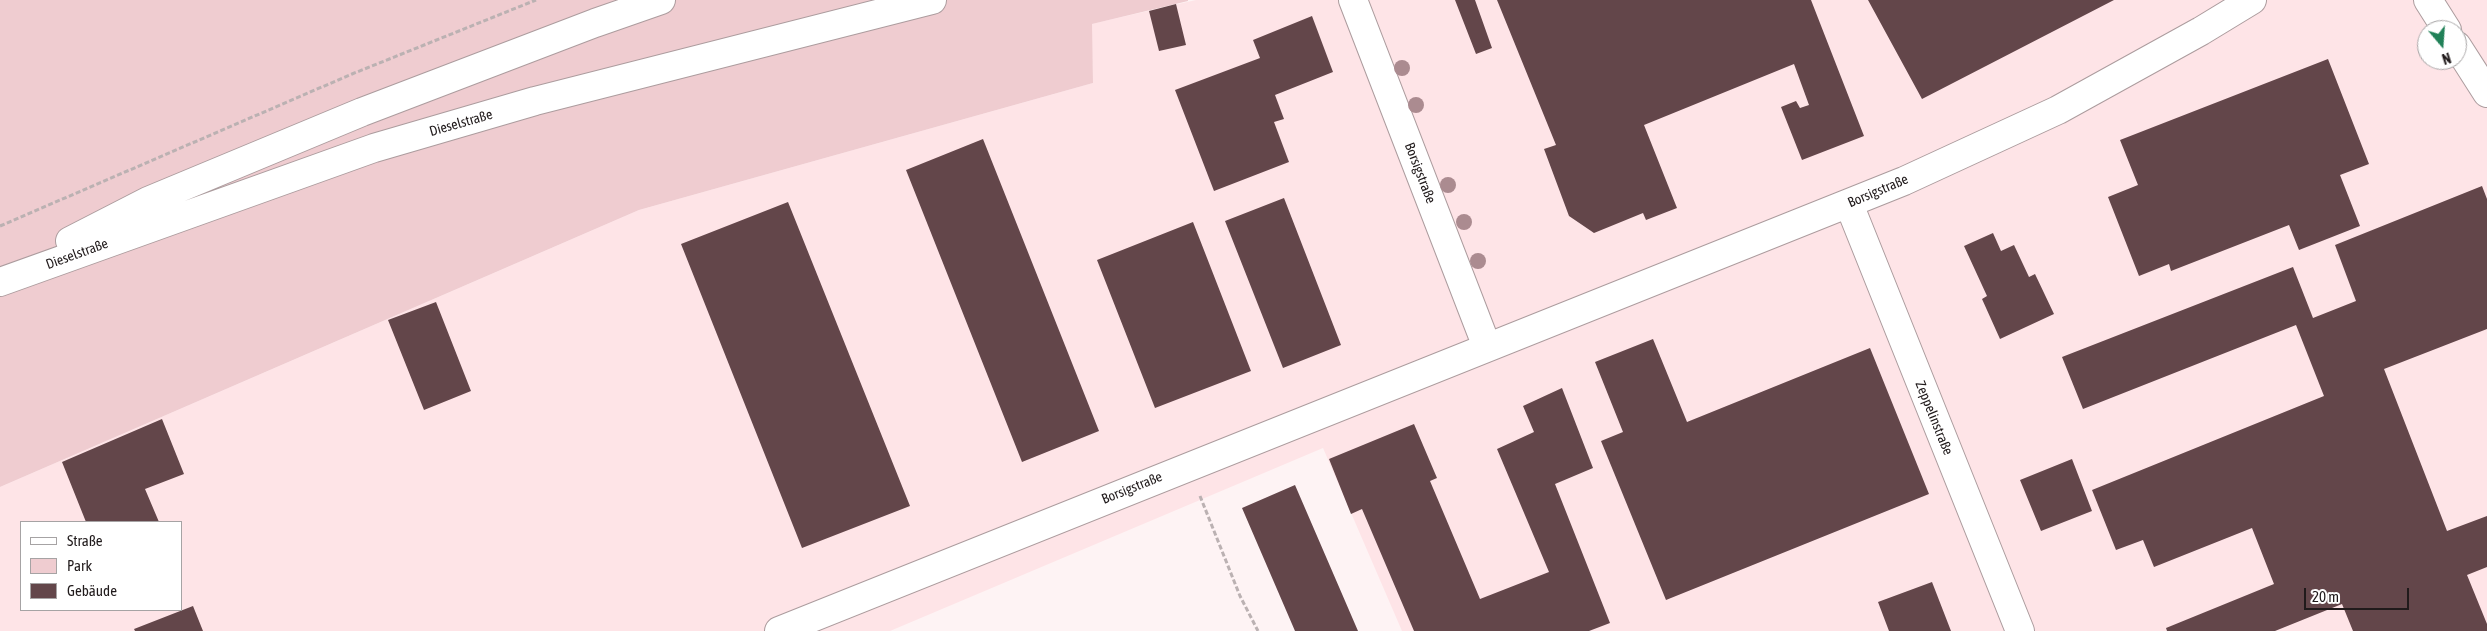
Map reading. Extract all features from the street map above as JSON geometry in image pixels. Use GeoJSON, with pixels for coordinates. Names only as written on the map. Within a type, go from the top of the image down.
{"type":"FeatureCollection","features":[{"type":"Feature","properties":{"kind":"street","name":"Dieselstraße"},"geometry":{"type":"LineString","coordinates":[[0,275],[148,202],[362,112],[595,23],[661,0]]}},
{"type":"Feature","properties":{"kind":"street","name":"Dieselstraße"},"geometry":{"type":"LineString","coordinates":[[0,282],[374,148],[535,101],[932,0]]}},
{"type":"Feature","properties":{"kind":"street","name":"Borsigstraße"},"geometry":{"type":"LineString","coordinates":[[1353,0],[1487,347]]}},
{"type":"Feature","properties":{"kind":"street","name":"Borsigstraße"},"geometry":{"type":"LineString","coordinates":[[779,631],[1849,204],[2058,110],[2201,32],[2252,0]]}},
{"type":"Feature","properties":{"kind":"street"},"geometry":{"type":"LineString","coordinates":[[2428,0],[2441,20]]}},
{"type":"Feature","properties":{"kind":"street"},"geometry":{"type":"LineString","coordinates":[[2467,62],[2487,93]]}},
{"type":"Feature","properties":{"kind":"street","name":"Zeppelinstraße"},"geometry":{"type":"LineString","coordinates":[[1849,204],[2020,631]]}},
{"type":"Feature","properties":{"kind":"path"},"geometry":{"type":"LineString","coordinates":[[0,226],[352,74],[536,0]]}},
{"type":"Feature","properties":{"kind":"path"},"geometry":{"type":"LineString","coordinates":[[1186,467],[1202,500],[1240,596],[1258,631]]}},
{"type":"Feature","properties":{"kind":"shaded area"},"geometry":{"type":"Polygon","coordinates":[[[1196,0],[2487,0],[2487,631],[1402,631],[1323,448],[890,631],[0,631],[0,487],[639,210],[1093,83],[1091,24],[1196,0]]]}},
{"type":"Feature","properties":{"kind":"green space"},"geometry":{"type":"Polygon","coordinates":[[[0,0],[1188,1],[1092,24],[1093,83],[639,210],[0,487],[0,0]]]}},
{"type":"Feature","properties":{"kind":"building"},"geometry":{"type":"Polygon","coordinates":[[[1455,0],[1475,0],[1492,48],[1476,54],[1455,0]]]}},
{"type":"Feature","properties":{"kind":"building"},"geometry":{"type":"Polygon","coordinates":[[[1497,0],[1811,0],[1864,136],[1802,160],[1781,107],[1796,101],[1800,108],[1809,105],[1794,64],[1644,125],[1677,208],[1646,220],[1643,213],[1594,233],[1569,216],[1544,149],[1556,145],[1497,0]]]}},
{"type":"Feature","properties":{"kind":"building"},"geometry":{"type":"Polygon","coordinates":[[[1868,0],[2114,0],[1922,99],[1868,0]]]}},
{"type":"Feature","properties":{"kind":"building"},"geometry":{"type":"Polygon","coordinates":[[[1176,4],[1186,45],[1159,51],[1149,11],[1176,4]]]}},
{"type":"Feature","properties":{"kind":"building"},"geometry":{"type":"Polygon","coordinates":[[[1312,16],[1333,72],[1275,95],[1284,119],[1274,122],[1289,162],[1214,191],[1175,90],[1260,58],[1253,40],[1312,16]]]}},
{"type":"Feature","properties":{"kind":"building"},"geometry":{"type":"Polygon","coordinates":[[[2328,59],[2369,164],[2340,175],[2360,226],[2299,250],[2289,225],[2171,271],[2169,264],[2139,276],[2108,197],[2138,185],[2120,140],[2328,59]]]}},
{"type":"Feature","properties":{"kind":"building"},"geometry":{"type":"Polygon","coordinates":[[[983,139],[1099,431],[1022,462],[906,170],[983,139]]]}},
{"type":"Feature","properties":{"kind":"building"},"geometry":{"type":"Polygon","coordinates":[[[2482,186],[2487,199],[2487,329],[2384,369],[2447,531],[2487,516],[2487,567],[2467,575],[2487,624],[2487,631],[2353,631],[2342,604],[2275,631],[2167,631],[2166,628],[2274,584],[2252,528],[2154,567],[2143,540],[2116,550],[2092,490],[2324,396],[2296,325],[2083,409],[2062,357],[2293,267],[2313,318],[2356,301],[2335,245],[2482,186]]]}},
{"type":"Feature","properties":{"kind":"building"},"geometry":{"type":"Polygon","coordinates":[[[1284,198],[1341,345],[1283,368],[1225,221],[1284,198]]]}},
{"type":"Feature","properties":{"kind":"building"},"geometry":{"type":"Polygon","coordinates":[[[788,202],[910,506],[802,548],[681,244],[788,202]]]}},
{"type":"Feature","properties":{"kind":"building"},"geometry":{"type":"Polygon","coordinates":[[[1193,222],[1251,371],[1155,408],[1097,260],[1193,222]]]}},
{"type":"Feature","properties":{"kind":"building"},"geometry":{"type":"Polygon","coordinates":[[[1993,233],[2001,251],[2014,245],[2029,277],[2035,274],[2054,314],[2000,339],[1982,299],[1987,296],[1964,246],[1993,233]]]}},
{"type":"Feature","properties":{"kind":"building"},"geometry":{"type":"Polygon","coordinates":[[[436,302],[471,391],[424,410],[388,320],[436,302]]]}},
{"type":"Feature","properties":{"kind":"building"},"geometry":{"type":"Polygon","coordinates":[[[1653,339],[1687,422],[1870,348],[1929,494],[1666,600],[1601,441],[1623,432],[1595,362],[1653,339]]]}},
{"type":"Feature","properties":{"kind":"building"},"geometry":{"type":"Polygon","coordinates":[[[1562,388],[1593,468],[1555,484],[1610,623],[1589,631],[1414,631],[1362,509],[1351,514],[1329,459],[1414,424],[1437,478],[1430,481],[1480,599],[1549,572],[1497,449],[1534,432],[1523,406],[1562,388]]]}},
{"type":"Feature","properties":{"kind":"building"},"geometry":{"type":"Polygon","coordinates":[[[162,419],[184,474],[145,489],[159,521],[86,521],[62,462],[162,419]]]}},
{"type":"Feature","properties":{"kind":"building"},"geometry":{"type":"Polygon","coordinates":[[[2072,459],[2092,511],[2041,531],[2020,480],[2072,459]]]}},
{"type":"Feature","properties":{"kind":"building"},"geometry":{"type":"Polygon","coordinates":[[[1295,485],[1358,631],[1295,631],[1242,508],[1295,485]]]}},
{"type":"Feature","properties":{"kind":"building"},"geometry":{"type":"Polygon","coordinates":[[[1932,582],[1951,631],[1889,631],[1878,602],[1932,582]]]}},
{"type":"Feature","properties":{"kind":"building"},"geometry":{"type":"Polygon","coordinates":[[[193,606],[203,631],[135,631],[134,629],[182,611],[193,606]]]}}]}
